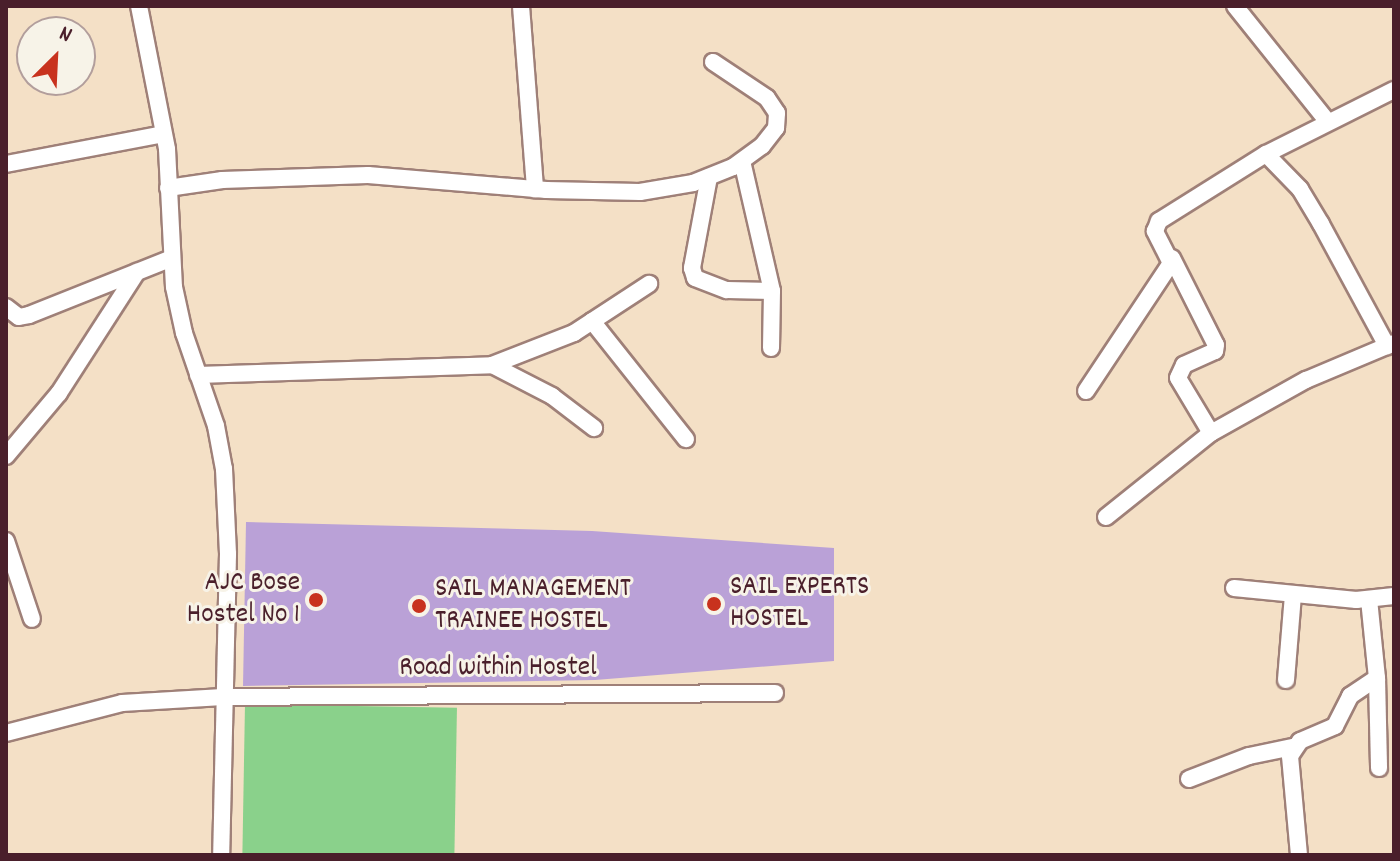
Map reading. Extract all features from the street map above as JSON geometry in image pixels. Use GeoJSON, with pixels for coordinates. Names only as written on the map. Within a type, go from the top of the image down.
{"type":"FeatureCollection","features":[{"type":"Feature","properties":{"kind":"street"},"geometry":{"type":"LineString","coordinates":[[139,6],[163,134],[170,259],[184,333],[216,426],[224,469],[228,554],[221,855]]}},
{"type":"Feature","properties":{"kind":"street"},"geometry":{"type":"LineString","coordinates":[[521,6],[535,189]]}},
{"type":"Feature","properties":{"kind":"street"},"geometry":{"type":"LineString","coordinates":[[1235,6],[1327,121]]}},
{"type":"Feature","properties":{"kind":"street"},"geometry":{"type":"LineString","coordinates":[[168,188],[222,180],[368,175],[535,189],[640,192],[709,177],[742,161],[776,128],[777,113],[746,80],[713,62]]}},
{"type":"Feature","properties":{"kind":"street"},"geometry":{"type":"LineString","coordinates":[[1211,433],[1178,378],[1184,365],[1215,351],[1216,345],[1155,231],[1159,221],[1266,154],[1394,90]]}},
{"type":"Feature","properties":{"kind":"street"},"geometry":{"type":"LineString","coordinates":[[6,164],[163,134]]}},
{"type":"Feature","properties":{"kind":"street"},"geometry":{"type":"LineString","coordinates":[[1106,517],[1211,433],[1306,380],[1390,345],[1307,201],[1266,154]]}},
{"type":"Feature","properties":{"kind":"street"},"geometry":{"type":"LineString","coordinates":[[742,161],[772,291],[771,348]]}},
{"type":"Feature","properties":{"kind":"street"},"geometry":{"type":"LineString","coordinates":[[709,177],[692,268],[695,278],[727,290],[772,291]]}},
{"type":"Feature","properties":{"kind":"street"},"geometry":{"type":"LineString","coordinates":[[1086,391],[1172,258]]}},
{"type":"Feature","properties":{"kind":"street"},"geometry":{"type":"LineString","coordinates":[[6,307],[19,317],[29,315],[170,259]]}},
{"type":"Feature","properties":{"kind":"street"},"geometry":{"type":"LineString","coordinates":[[6,456],[59,393],[137,272]]}},
{"type":"Feature","properties":{"kind":"street"},"geometry":{"type":"LineString","coordinates":[[198,375],[492,365],[532,353],[592,321],[649,284]]}},
{"type":"Feature","properties":{"kind":"street"},"geometry":{"type":"LineString","coordinates":[[592,321],[686,439]]}},
{"type":"Feature","properties":{"kind":"street"},"geometry":{"type":"LineString","coordinates":[[492,365],[552,396],[594,428]]}},
{"type":"Feature","properties":{"kind":"street"},"geometry":{"type":"LineString","coordinates":[[6,541],[32,619]]}},
{"type":"Feature","properties":{"kind":"street"},"geometry":{"type":"LineString","coordinates":[[1234,588],[1369,599],[1394,596]]}},
{"type":"Feature","properties":{"kind":"street"},"geometry":{"type":"LineString","coordinates":[[1286,680],[1293,595]]}},
{"type":"Feature","properties":{"kind":"street"},"geometry":{"type":"LineString","coordinates":[[1369,599],[1377,678],[1379,768]]}},
{"type":"Feature","properties":{"kind":"street"},"geometry":{"type":"LineString","coordinates":[[1189,779],[1249,756],[1293,747],[1335,726],[1350,696],[1377,678]]}},
{"type":"Feature","properties":{"kind":"street","name":"Road within Hostel"},"geometry":{"type":"LineString","coordinates":[[6,733],[122,703],[223,697],[775,693]]}},
{"type":"Feature","properties":{"kind":"street"},"geometry":{"type":"LineString","coordinates":[[1293,747],[1289,769],[1299,855]]}},
{"type":"Feature","properties":{"kind":"green space"},"geometry":{"type":"Polygon","coordinates":[[[245,704],[457,708],[454,855],[242,855],[245,704]]]}},
{"type":"Feature","properties":{"kind":"building","name":"SAIL MANAGEMENT TRAINEE HOSTEL"},"geometry":{"type":"Polygon","coordinates":[[[246,522],[592,531],[834,548],[834,661],[595,680],[243,686],[246,522]]]}},
{"type":"Feature","properties":{"kind":"place","name":"AJC Bose Hostel No 1"},"geometry":{"type":"Point","coordinates":[316,600]}},
{"type":"Feature","properties":{"kind":"place","name":"SAIL EXPERTS HOSTEL"},"geometry":{"type":"Point","coordinates":[714,604]}},
{"type":"Feature","properties":{"kind":"place","name":"SAIL MANAGEMENT TRAINEE HOSTEL"},"geometry":{"type":"Point","coordinates":[419,606]}}]}
